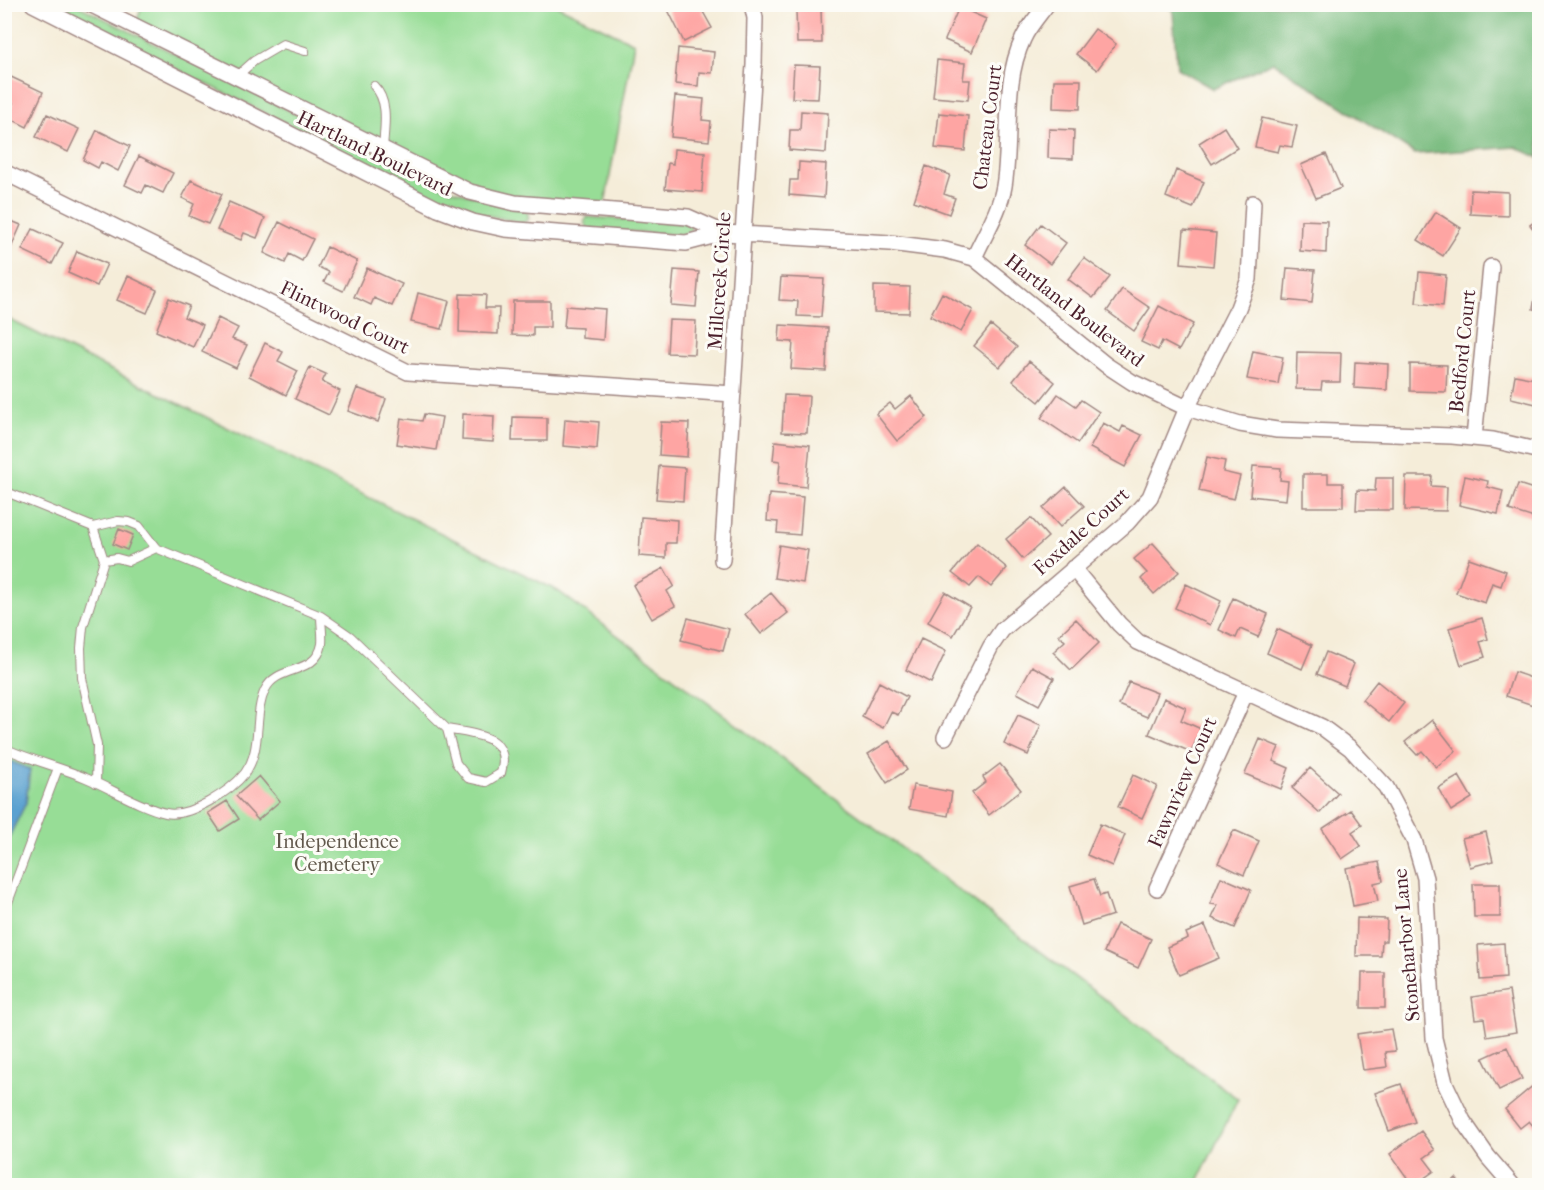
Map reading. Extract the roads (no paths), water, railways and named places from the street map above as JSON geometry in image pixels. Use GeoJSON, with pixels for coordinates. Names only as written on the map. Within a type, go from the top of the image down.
{"type":"FeatureCollection","features":[{"type":"Feature","properties":{"kind":"street","name":"Hartland Boulevard"},"geometry":{"type":"LineString","coordinates":[[33,4],[438,209],[473,222],[506,229],[686,243],[724,233]]}},
{"type":"Feature","properties":{"kind":"street","name":"Hartland Boulevard"},"geometry":{"type":"LineString","coordinates":[[90,4],[470,192],[504,200],[688,217],[724,233],[890,243],[945,250],[974,258],[1106,365],[1132,382],[1187,408],[1240,424],[1277,430],[1474,438],[1539,451]]}},
{"type":"Feature","properties":{"kind":"street","name":"Millcreek Circle"},"geometry":{"type":"LineString","coordinates":[[722,560],[754,65],[755,18],[752,4]]}},
{"type":"Feature","properties":{"kind":"street","name":"Chateau Court"},"geometry":{"type":"LineString","coordinates":[[974,258],[997,208],[1004,186],[1012,74],[1016,56],[1023,37],[1047,4]]}},
{"type":"Feature","properties":{"kind":"street","name":"Flintwood Court"},"geometry":{"type":"LineString","coordinates":[[4,172],[408,372],[733,394]]}},
{"type":"Feature","properties":{"kind":"street","name":"Foxdale Court"},"geometry":{"type":"LineString","coordinates":[[945,737],[991,646],[1002,630],[1127,523],[1150,497],[1187,408],[1238,308],[1249,279],[1253,203]]}},
{"type":"Feature","properties":{"kind":"street","name":"Bedford Court"},"geometry":{"type":"LineString","coordinates":[[1474,438],[1491,267]]}},
{"type":"Feature","properties":{"kind":"street","name":"Stoneharbor Lane"},"geometry":{"type":"LineString","coordinates":[[1073,568],[1119,624],[1138,642],[1322,727],[1350,748],[1386,787],[1406,820],[1425,878],[1434,1038],[1445,1083],[1463,1121],[1488,1158],[1513,1185]]}},
{"type":"Feature","properties":{"kind":"street","name":"Fawnview Court"},"geometry":{"type":"LineString","coordinates":[[1157,888],[1245,692]]}},
{"type":"Feature","properties":{"kind":"lane"},"geometry":{"type":"LineString","coordinates":[[236,77],[274,47],[290,44],[305,51]]}},
{"type":"Feature","properties":{"kind":"lane"},"geometry":{"type":"LineString","coordinates":[[374,86],[381,96],[385,114],[382,149]]}},
{"type":"Feature","properties":{"kind":"lane"},"geometry":{"type":"LineString","coordinates":[[4,491],[93,527],[118,521],[129,522],[139,526],[156,548],[321,616],[350,636],[447,729],[456,763],[468,778],[486,782],[501,773],[505,759],[501,749],[489,738],[447,729]]}},
{"type":"Feature","properties":{"kind":"lane"},"geometry":{"type":"LineString","coordinates":[[93,527],[104,560],[83,627],[81,648],[82,678],[97,745],[96,783]]}},
{"type":"Feature","properties":{"kind":"lane"},"geometry":{"type":"LineString","coordinates":[[104,560],[117,558],[128,561],[156,548]]}},
{"type":"Feature","properties":{"kind":"lane"},"geometry":{"type":"LineString","coordinates":[[4,748],[96,783],[166,814],[188,812],[221,794],[245,773],[255,748],[262,696],[267,685],[277,676],[304,668],[314,658],[322,645],[321,616]]}},
{"type":"Feature","properties":{"kind":"lane"},"geometry":{"type":"LineString","coordinates":[[4,913],[58,768]]}},
{"type":"Feature","properties":{"kind":"water"},"geometry":{"type":"Polygon","coordinates":[[[5,759],[30,769],[26,803],[5,845],[5,759]]]}},
{"type":"Feature","properties":{"kind":"park label","name":"Independence Cemetery"},"geometry":{"type":"Point","coordinates":[337,852]}}]}
